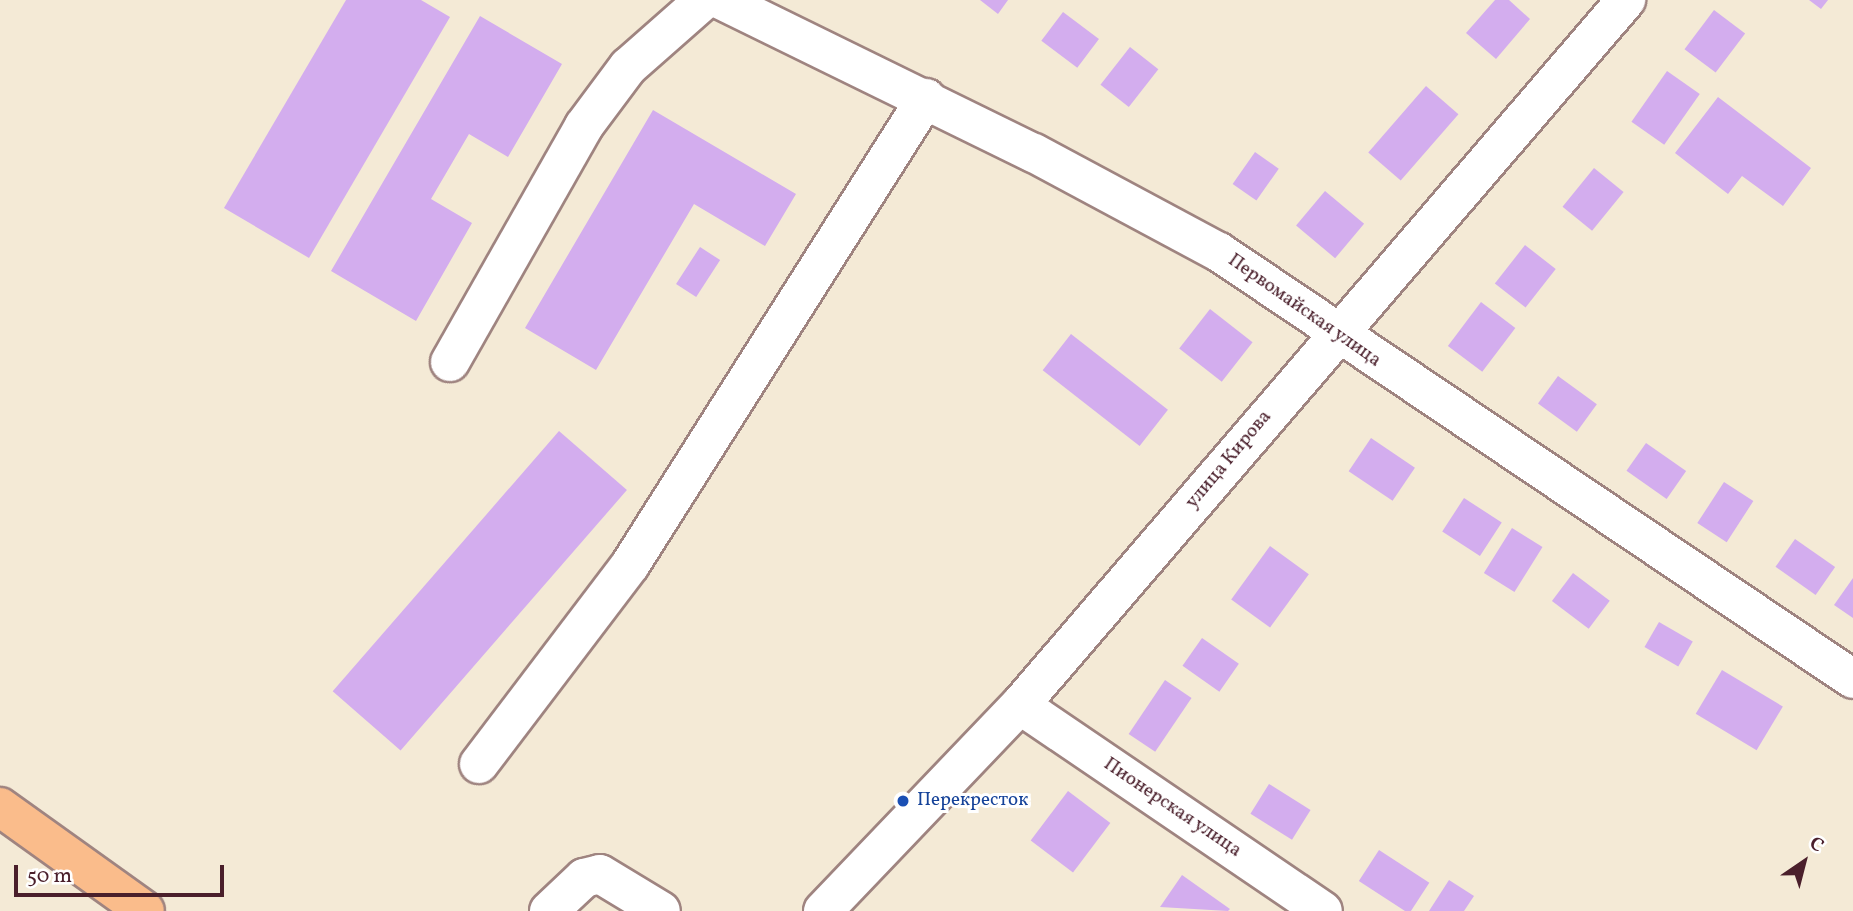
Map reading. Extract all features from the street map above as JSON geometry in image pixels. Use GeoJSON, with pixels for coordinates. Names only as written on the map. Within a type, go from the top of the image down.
{"type":"FeatureCollection","features":[{"type":"Feature","properties":{"kind":"main road"},"geometry":{"type":"LineString","coordinates":[[0,807],[145,911]]}},
{"type":"Feature","properties":{"kind":"street"},"geometry":{"type":"LineString","coordinates":[[450,362],[584,126],[628,67],[704,0]]}},
{"type":"Feature","properties":{"kind":"street","name":"Первомайская улица"},"geometry":{"type":"LineString","coordinates":[[721,0],[779,17],[926,98],[1171,225],[1853,679]]}},
{"type":"Feature","properties":{"kind":"street","name":"улица Кирова"},"geometry":{"type":"LineString","coordinates":[[823,911],[1020,705],[1335,334],[1626,0]]}},
{"type":"Feature","properties":{"kind":"street"},"geometry":{"type":"LineString","coordinates":[[479,764],[630,565],[926,98]]}},
{"type":"Feature","properties":{"kind":"street","name":"Пионерская улица"},"geometry":{"type":"LineString","coordinates":[[1020,705],[1324,911]]}},
{"type":"Feature","properties":{"kind":"street"},"geometry":{"type":"LineString","coordinates":[[549,911],[584,878],[600,874],[661,911]]}},
{"type":"Feature","properties":{"kind":"building"},"geometry":{"type":"Polygon","coordinates":[[[346,0],[421,0],[450,17],[309,258],[224,208],[346,0]]]}},
{"type":"Feature","properties":{"kind":"building"},"geometry":{"type":"Polygon","coordinates":[[[980,0],[1008,0],[998,14],[980,0]]]}},
{"type":"Feature","properties":{"kind":"building"},"geometry":{"type":"Polygon","coordinates":[[[1495,0],[1509,0],[1530,19],[1496,59],[1466,33],[1495,0]]]}},
{"type":"Feature","properties":{"kind":"building"},"geometry":{"type":"Polygon","coordinates":[[[1809,0],[1828,0],[1821,9],[1809,0]]]}},
{"type":"Feature","properties":{"kind":"building"},"geometry":{"type":"Polygon","coordinates":[[[1714,10],[1745,33],[1716,73],[1685,49],[1714,10]]]}},
{"type":"Feature","properties":{"kind":"building"},"geometry":{"type":"Polygon","coordinates":[[[1063,12],[1099,39],[1077,68],[1041,41],[1063,12]]]}},
{"type":"Feature","properties":{"kind":"building"},"geometry":{"type":"Polygon","coordinates":[[[480,16],[562,64],[508,157],[469,134],[431,199],[472,223],[416,321],[331,271],[480,16]]]}},
{"type":"Feature","properties":{"kind":"building"},"geometry":{"type":"Polygon","coordinates":[[[1130,47],[1158,69],[1129,107],[1100,85],[1130,47]]]}},
{"type":"Feature","properties":{"kind":"building"},"geometry":{"type":"Polygon","coordinates":[[[1667,71],[1700,94],[1664,145],[1631,122],[1667,71]]]}},
{"type":"Feature","properties":{"kind":"building"},"geometry":{"type":"Polygon","coordinates":[[[1426,86],[1458,114],[1401,181],[1368,152],[1426,86]]]}},
{"type":"Feature","properties":{"kind":"building"},"geometry":{"type":"Polygon","coordinates":[[[1718,97],[1811,168],[1783,206],[1742,176],[1728,194],[1675,153],[1718,97]]]}},
{"type":"Feature","properties":{"kind":"building"},"geometry":{"type":"Polygon","coordinates":[[[653,110],[796,194],[765,246],[694,204],[596,370],[525,328],[653,110]]]}},
{"type":"Feature","properties":{"kind":"building"},"geometry":{"type":"Polygon","coordinates":[[[1255,152],[1279,169],[1256,201],[1233,184],[1255,152]]]}},
{"type":"Feature","properties":{"kind":"building"},"geometry":{"type":"Polygon","coordinates":[[[1594,168],[1624,192],[1592,231],[1563,207],[1594,168]]]}},
{"type":"Feature","properties":{"kind":"building"},"geometry":{"type":"Polygon","coordinates":[[[1325,191],[1364,224],[1335,258],[1296,225],[1325,191]]]}},
{"type":"Feature","properties":{"kind":"building"},"geometry":{"type":"Polygon","coordinates":[[[1525,245],[1556,269],[1526,308],[1495,284],[1525,245]]]}},
{"type":"Feature","properties":{"kind":"building"},"geometry":{"type":"Polygon","coordinates":[[[700,247],[720,260],[696,297],[676,284],[700,247]]]}},
{"type":"Feature","properties":{"kind":"building"},"geometry":{"type":"Polygon","coordinates":[[[1481,302],[1515,328],[1482,372],[1448,346],[1481,302]]]}},
{"type":"Feature","properties":{"kind":"building"},"geometry":{"type":"Polygon","coordinates":[[[1210,309],[1253,342],[1222,382],[1179,348],[1210,309]]]}},
{"type":"Feature","properties":{"kind":"building"},"geometry":{"type":"Polygon","coordinates":[[[1071,334],[1168,410],[1140,446],[1043,370],[1071,334]]]}},
{"type":"Feature","properties":{"kind":"building"},"geometry":{"type":"Polygon","coordinates":[[[1558,376],[1597,404],[1577,432],[1538,404],[1558,376]]]}},
{"type":"Feature","properties":{"kind":"building"},"geometry":{"type":"Polygon","coordinates":[[[559,431],[627,490],[401,750],[333,691],[559,431]]]}},
{"type":"Feature","properties":{"kind":"building"},"geometry":{"type":"Polygon","coordinates":[[[1371,438],[1415,468],[1393,501],[1349,471],[1371,438]]]}},
{"type":"Feature","properties":{"kind":"building"},"geometry":{"type":"Polygon","coordinates":[[[1646,443],[1686,471],[1667,499],[1626,471],[1646,443]]]}},
{"type":"Feature","properties":{"kind":"building"},"geometry":{"type":"Polygon","coordinates":[[[1724,482],[1753,501],[1727,542],[1697,523],[1724,482]]]}},
{"type":"Feature","properties":{"kind":"building"},"geometry":{"type":"Polygon","coordinates":[[[1464,498],[1502,523],[1480,556],[1442,532],[1464,498]]]}},
{"type":"Feature","properties":{"kind":"building"},"geometry":{"type":"Polygon","coordinates":[[[1512,528],[1543,547],[1514,592],[1484,573],[1512,528]]]}},
{"type":"Feature","properties":{"kind":"building"},"geometry":{"type":"Polygon","coordinates":[[[1795,539],[1835,567],[1816,595],[1775,567],[1795,539]]]}},
{"type":"Feature","properties":{"kind":"building"},"geometry":{"type":"Polygon","coordinates":[[[1270,546],[1309,574],[1270,628],[1231,599],[1270,546]]]}},
{"type":"Feature","properties":{"kind":"building"},"geometry":{"type":"Polygon","coordinates":[[[1573,573],[1610,601],[1589,629],[1552,601],[1573,573]]]}},
{"type":"Feature","properties":{"kind":"building"},"geometry":{"type":"Polygon","coordinates":[[[1853,578],[1853,618],[1834,605],[1853,578]]]}},
{"type":"Feature","properties":{"kind":"building"},"geometry":{"type":"Polygon","coordinates":[[[1659,622],[1693,641],[1678,667],[1644,647],[1659,622]]]}},
{"type":"Feature","properties":{"kind":"building"},"geometry":{"type":"Polygon","coordinates":[[[1202,638],[1239,664],[1219,692],[1182,666],[1202,638]]]}},
{"type":"Feature","properties":{"kind":"building"},"geometry":{"type":"Polygon","coordinates":[[[1722,670],[1783,707],[1757,750],[1696,714],[1722,670]]]}},
{"type":"Feature","properties":{"kind":"building"},"geometry":{"type":"Polygon","coordinates":[[[1165,680],[1192,698],[1155,752],[1129,734],[1165,680]]]}},
{"type":"Feature","properties":{"kind":"building"},"geometry":{"type":"Polygon","coordinates":[[[1269,784],[1311,810],[1292,840],[1250,814],[1269,784]]]}},
{"type":"Feature","properties":{"kind":"building"},"geometry":{"type":"Polygon","coordinates":[[[1068,791],[1110,823],[1073,872],[1031,841],[1068,791]]]}},
{"type":"Feature","properties":{"kind":"building"},"geometry":{"type":"Polygon","coordinates":[[[1379,850],[1429,883],[1411,911],[1405,911],[1359,881],[1379,850]]]}},
{"type":"Feature","properties":{"kind":"building"},"geometry":{"type":"Polygon","coordinates":[[[1182,875],[1230,909],[1160,907],[1182,875]]]}},
{"type":"Feature","properties":{"kind":"building"},"geometry":{"type":"Polygon","coordinates":[[[1449,880],[1474,896],[1464,911],[1429,911],[1449,880]]]}},
{"type":"Feature","properties":{"kind":"place","name":"Перекресток"},"geometry":{"type":"Point","coordinates":[903,801]}}]}
